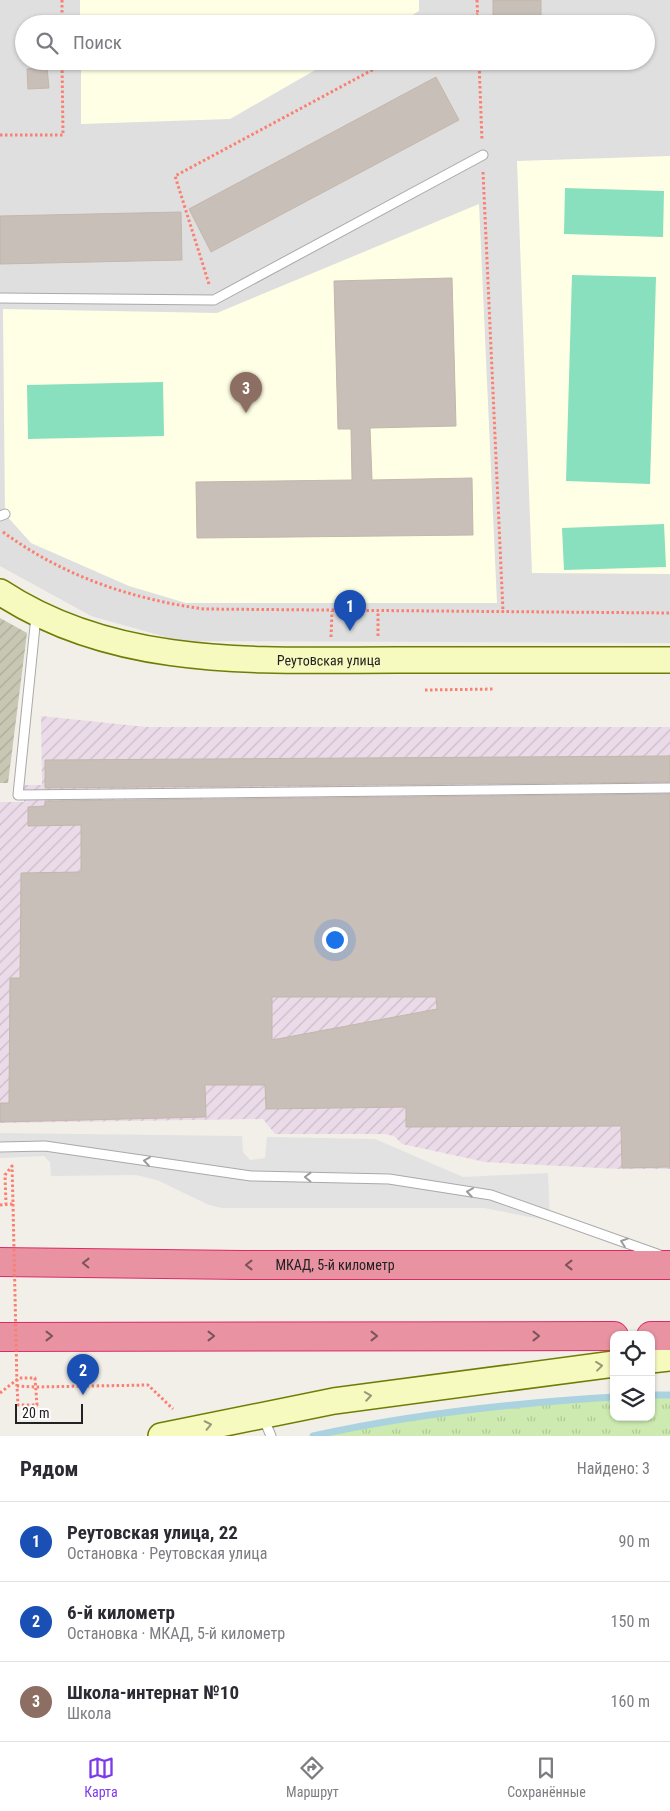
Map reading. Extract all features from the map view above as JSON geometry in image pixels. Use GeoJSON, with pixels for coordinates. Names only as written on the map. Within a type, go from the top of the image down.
{"type":"FeatureCollection","features":[{"type":"Feature","properties":{"kind":"highway","name":"МКАД, 5-й километр"},"geometry":{"type":"LineString","coordinates":[[0,1262],[242,1265],[670,1265]]}},
{"type":"Feature","properties":{"kind":"highway"},"geometry":{"type":"LineString","coordinates":[[0,1336],[610,1336]]}},
{"type":"Feature","properties":{"kind":"highway"},"geometry":{"type":"LineString","coordinates":[[655,1336],[670,1336]]}},
{"type":"Feature","properties":{"kind":"street","name":"Реутовская улица"},"geometry":{"type":"LineString","coordinates":[[0,592],[37,613],[86,633],[116,642],[183,656],[219,659],[670,660]]}},
{"type":"Feature","properties":{"kind":"street"},"geometry":{"type":"LineString","coordinates":[[655,1360],[670,1358]]}},
{"type":"Feature","properties":{"kind":"street"},"geometry":{"type":"LineString","coordinates":[[161,1436],[186,1430],[266,1425],[396,1392],[610,1365]]}},
{"type":"Feature","properties":{"kind":"lane"},"geometry":{"type":"LineString","coordinates":[[0,298],[214,300],[483,155]]}},
{"type":"Feature","properties":{"kind":"lane"},"geometry":{"type":"LineString","coordinates":[[37,613],[18,795],[670,788]]}},
{"type":"Feature","properties":{"kind":"lane"},"geometry":{"type":"LineString","coordinates":[[0,1147],[45,1146],[251,1176],[389,1178],[491,1195],[670,1258]]}},
{"type":"Feature","properties":{"kind":"path"},"geometry":{"type":"LineString","coordinates":[[62,0],[62,15]]}},
{"type":"Feature","properties":{"kind":"path"},"geometry":{"type":"LineString","coordinates":[[477,0],[478,14]]}},
{"type":"Feature","properties":{"kind":"path"},"geometry":{"type":"LineString","coordinates":[[0,135],[63,134],[62,70]]}},
{"type":"Feature","properties":{"kind":"path"},"geometry":{"type":"LineString","coordinates":[[214,300],[175,176],[372,70]]}},
{"type":"Feature","properties":{"kind":"path"},"geometry":{"type":"LineString","coordinates":[[479,70],[503,612]]}},
{"type":"Feature","properties":{"kind":"path"},"geometry":{"type":"LineString","coordinates":[[0,530],[36,554],[71,573],[150,601],[204,609],[670,613]]}},
{"type":"Feature","properties":{"kind":"path"},"geometry":{"type":"LineString","coordinates":[[425,690],[495,689]]}},
{"type":"Feature","properties":{"kind":"path"},"geometry":{"type":"LineString","coordinates":[[0,1393],[19,1378],[35,1378],[37,1405],[18,1406],[17,1386],[13,1204],[12,1166],[4,1175],[6,1204]]}},
{"type":"Feature","properties":{"kind":"path"},"geometry":{"type":"LineString","coordinates":[[0,1205],[13,1204]]}},
{"type":"Feature","properties":{"kind":"path"},"geometry":{"type":"LineString","coordinates":[[17,1386],[148,1385],[172,1409],[186,1430]]}},
{"type":"Feature","properties":{"kind":"shaded area"},"geometry":{"type":"Polygon","coordinates":[[[0,0],[670,0],[670,643],[180,641],[91,616],[0,566],[0,0]]]}},
{"type":"Feature","properties":{"kind":"shaded area"},"geometry":{"type":"Polygon","coordinates":[[[80,0],[419,0],[419,11],[412,15],[80,15],[80,0]]]}},
{"type":"Feature","properties":{"kind":"shaded area"},"geometry":{"type":"Polygon","coordinates":[[[81,70],[315,70],[230,119],[81,124],[81,70]]]}},
{"type":"Feature","properties":{"kind":"shaded area"},"geometry":{"type":"Polygon","coordinates":[[[670,156],[670,574],[532,573],[517,161],[670,156]]]}},
{"type":"Feature","properties":{"kind":"shaded area"},"geometry":{"type":"Polygon","coordinates":[[[479,204],[497,603],[186,603],[129,586],[31,543],[5,514],[3,309],[217,313],[479,204]]]}},
{"type":"Feature","properties":{"kind":"shaded area"},"geometry":{"type":"Polygon","coordinates":[[[0,618],[27,633],[8,783],[0,783],[0,618]]]}},
{"type":"Feature","properties":{"kind":"shaded area"},"geometry":{"type":"Polygon","coordinates":[[[41,716],[146,727],[670,727],[670,1169],[619,1169],[485,1162],[402,1144],[394,1136],[384,1134],[275,1134],[263,1119],[0,1123],[0,802],[24,802],[24,785],[42,785],[41,716]]]}},
{"type":"Feature","properties":{"kind":"shaded area"},"geometry":{"type":"Polygon","coordinates":[[[0,1133],[242,1136],[243,1152],[250,1160],[265,1158],[267,1137],[375,1139],[463,1177],[548,1173],[550,1221],[484,1208],[222,1208],[209,1205],[157,1180],[136,1175],[51,1176],[50,1162],[44,1156],[0,1158],[0,1133]]]}},
{"type":"Feature","properties":{"kind":"green space"},"geometry":{"type":"Polygon","coordinates":[[[565,188],[664,191],[663,237],[564,234],[565,188]]]}},
{"type":"Feature","properties":{"kind":"green space"},"geometry":{"type":"Polygon","coordinates":[[[572,275],[656,277],[650,484],[566,481],[572,275]]]}},
{"type":"Feature","properties":{"kind":"green space"},"geometry":{"type":"Polygon","coordinates":[[[163,382],[164,436],[28,439],[27,385],[163,382]]]}},
{"type":"Feature","properties":{"kind":"green space"},"geometry":{"type":"Polygon","coordinates":[[[664,524],[666,567],[564,570],[562,528],[664,524]]]}},
{"type":"Feature","properties":{"kind":"green space"},"geometry":{"type":"Polygon","coordinates":[[[655,1395],[670,1395],[670,1436],[313,1436],[387,1421],[462,1410],[610,1397],[610,1421],[655,1421],[655,1395]]]}},
{"type":"Feature","properties":{"kind":"building"},"geometry":{"type":"Polygon","coordinates":[[[493,0],[541,0],[541,15],[493,15],[493,0]]]}},
{"type":"Feature","properties":{"kind":"building"},"geometry":{"type":"Polygon","coordinates":[[[27,70],[47,70],[49,88],[28,89],[27,70]]]}},
{"type":"Feature","properties":{"kind":"building"},"geometry":{"type":"Polygon","coordinates":[[[436,77],[459,120],[211,252],[189,209],[436,77]]]}},
{"type":"Feature","properties":{"kind":"building"},"geometry":{"type":"Polygon","coordinates":[[[181,212],[182,260],[0,264],[0,216],[181,212]]]}},
{"type":"Feature","properties":{"kind":"building"},"geometry":{"type":"Polygon","coordinates":[[[452,278],[456,426],[370,428],[372,480],[472,478],[473,535],[197,538],[196,482],[352,480],[351,429],[338,429],[334,281],[452,278]]]}},
{"type":"Feature","properties":{"kind":"building"},"geometry":{"type":"Polygon","coordinates":[[[670,756],[670,782],[45,788],[45,760],[670,756]]]}},
{"type":"Feature","properties":{"kind":"building"},"geometry":{"type":"Polygon","coordinates":[[[670,794],[670,1167],[622,1168],[621,1126],[406,1127],[406,1107],[266,1109],[265,1085],[205,1085],[206,1117],[0,1122],[0,1103],[9,1103],[10,978],[20,978],[21,873],[81,872],[81,825],[28,826],[28,807],[45,806],[45,801],[670,794]],[[272,997],[272,1040],[437,1009],[436,997],[272,997]]]}},
{"type":"Feature","properties":{"kind":"waterway"},"geometry":{"type":"LineString","coordinates":[[655,1395],[670,1395]]}},
{"type":"Feature","properties":{"kind":"waterway"},"geometry":{"type":"LineString","coordinates":[[313,1436],[387,1421],[462,1410],[610,1397]]}},
{"type":"Feature","properties":{"kind":"place","name":"Школа-интернат №10"},"geometry":{"type":"Point","coordinates":[246,413]}},
{"type":"Feature","properties":{"kind":"place","name":"Реутовская улица, 22"},"geometry":{"type":"Point","coordinates":[350,631]}},
{"type":"Feature","properties":{"kind":"place","name":"6-й километр"},"geometry":{"type":"Point","coordinates":[83,1395]}}]}
